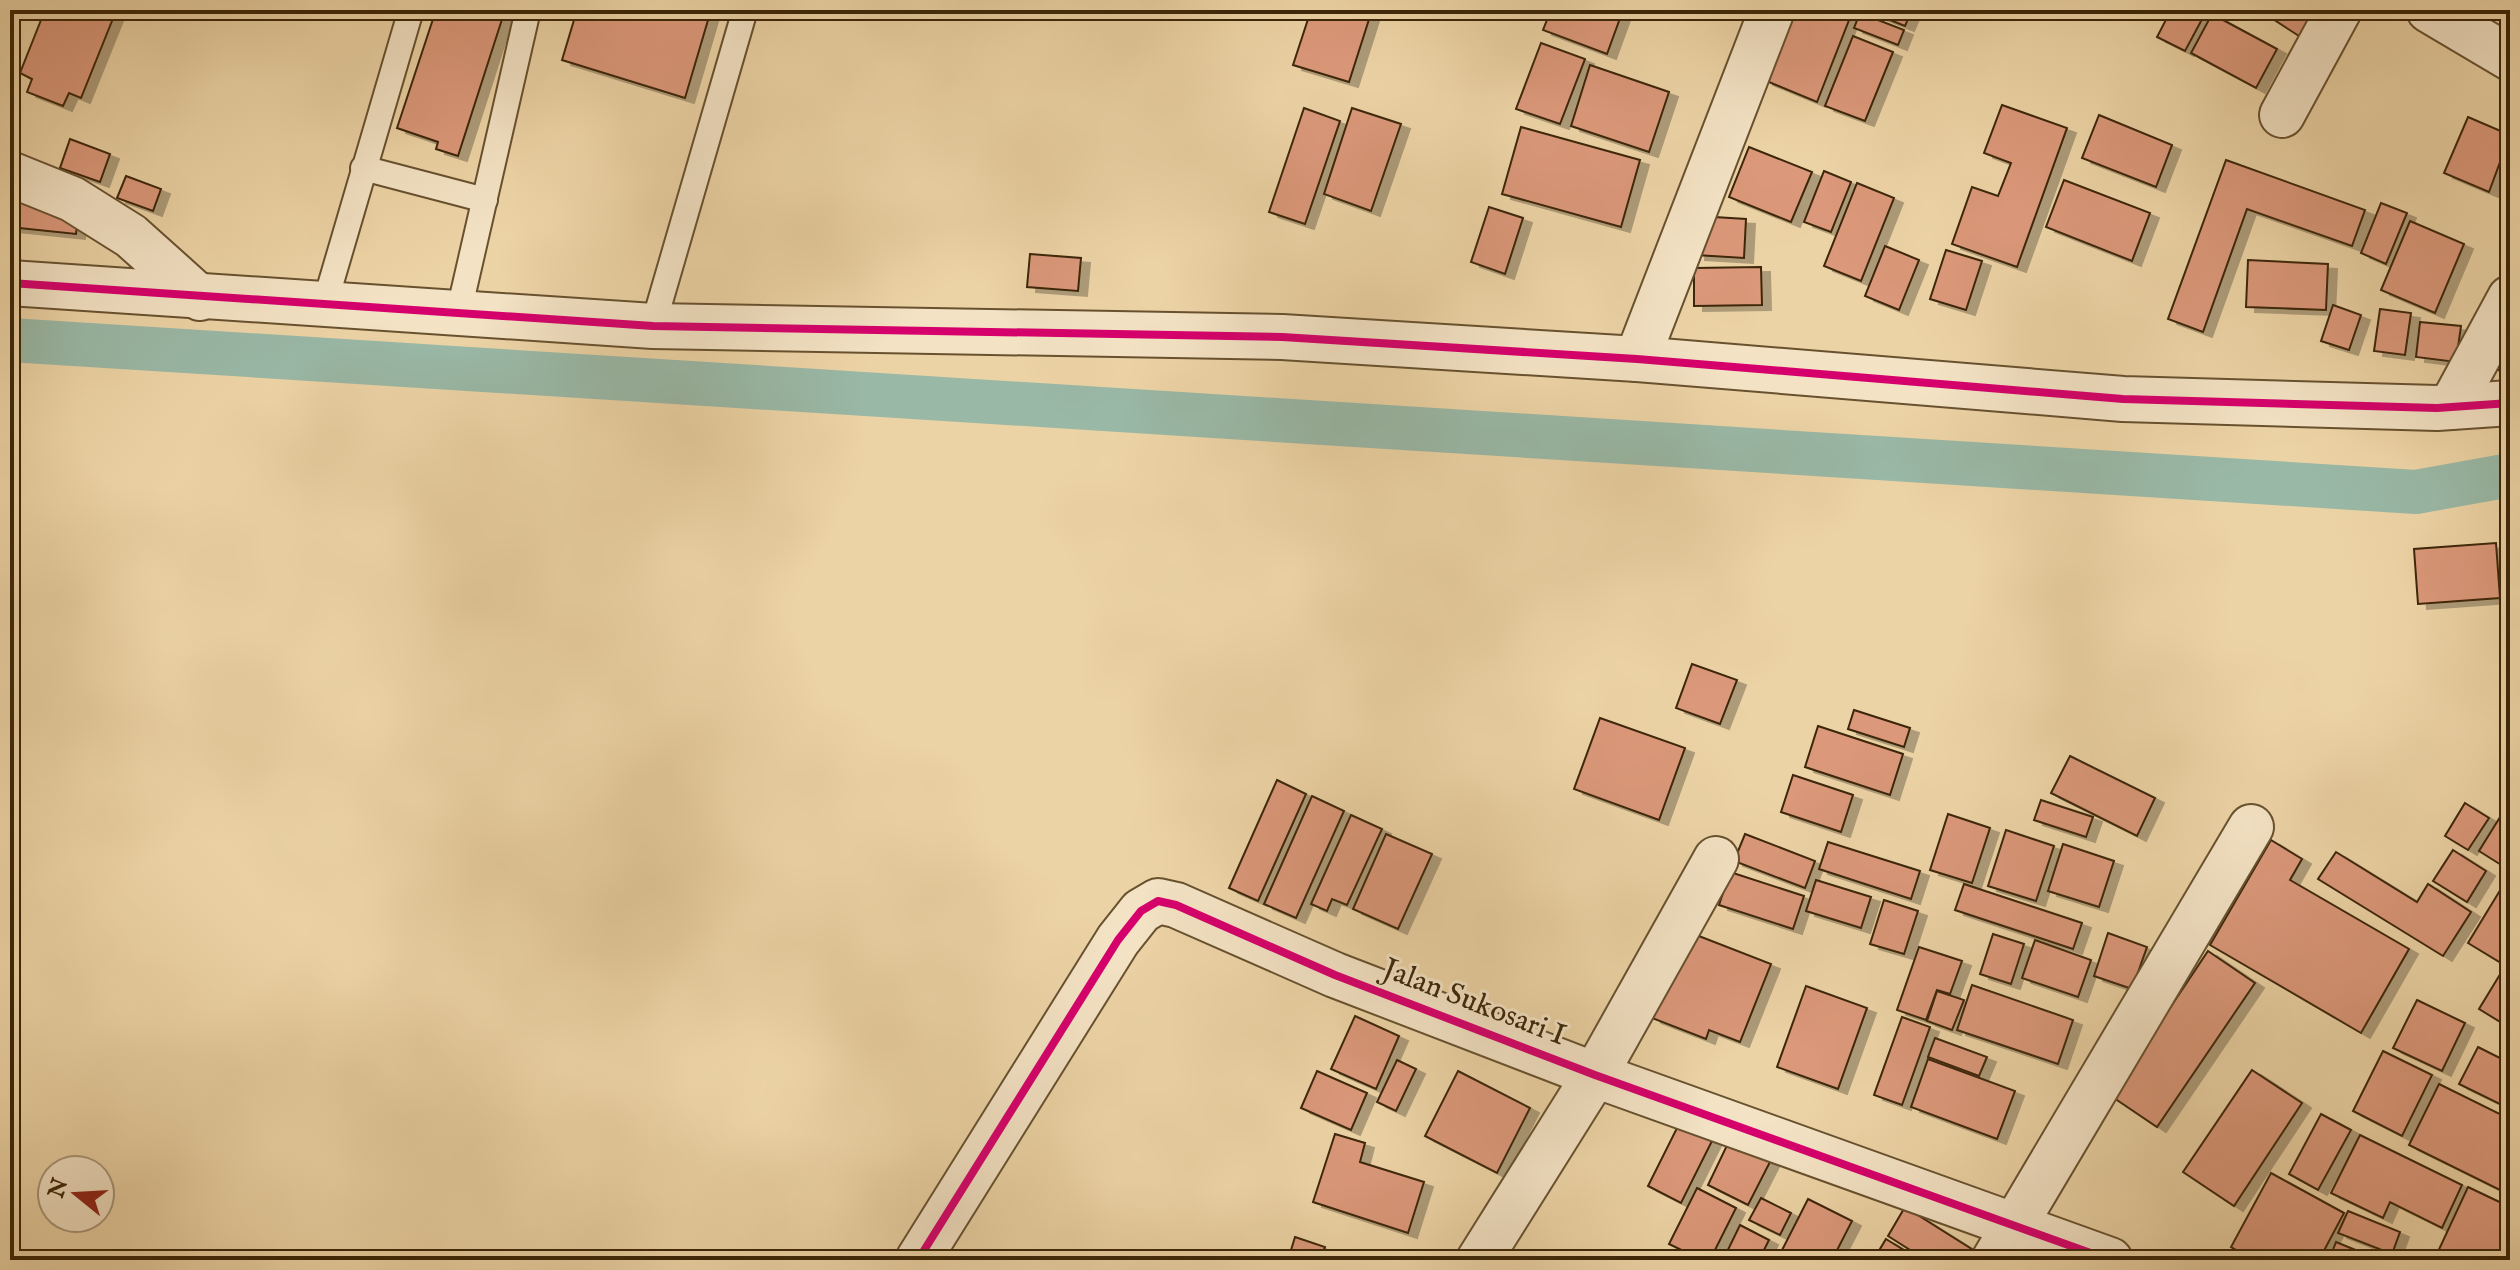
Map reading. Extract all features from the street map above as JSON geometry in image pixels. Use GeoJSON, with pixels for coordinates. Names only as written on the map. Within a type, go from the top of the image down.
{"type":"FeatureCollection","features":[{"type":"Feature","properties":{"kind":"street"},"geometry":{"type":"LineString","coordinates":[[1637,359],[1772,10]]}},
{"type":"Feature","properties":{"kind":"street"},"geometry":{"type":"LineString","coordinates":[[2282,115],[2339,10]]}},
{"type":"Feature","properties":{"kind":"street"},"geometry":{"type":"LineString","coordinates":[[2429,10],[2510,58]]}},
{"type":"Feature","properties":{"kind":"street"},"geometry":{"type":"LineString","coordinates":[[10,174],[72,199],[131,236],[200,298]]}},
{"type":"Feature","properties":{"kind":"street"},"geometry":{"type":"LineString","coordinates":[[10,283],[653,326],[1282,337],[1637,359],[2123,399],[2451,407],[2510,403]]}},
{"type":"Feature","properties":{"kind":"street"},"geometry":{"type":"LineString","coordinates":[[2451,407],[2510,298]]}},
{"type":"Feature","properties":{"kind":"street"},"geometry":{"type":"LineString","coordinates":[[2005,1242],[2251,827]]}},
{"type":"Feature","properties":{"kind":"street"},"geometry":{"type":"LineString","coordinates":[[1479,1260],[1595,1075],[1716,859]]}},
{"type":"Feature","properties":{"kind":"street","name":"Jalan Sukosari I"},"geometry":{"type":"LineString","coordinates":[[918,1260],[1118,940],[1141,911],[1158,901],[1176,905],[1335,975],[1595,1075],[2005,1242],[2110,1260]]}},
{"type":"Feature","properties":{"kind":"lane"},"geometry":{"type":"LineString","coordinates":[[325,303],[411,10]]}},
{"type":"Feature","properties":{"kind":"lane"},"geometry":{"type":"LineString","coordinates":[[459,311],[528,10]]}},
{"type":"Feature","properties":{"kind":"lane"},"geometry":{"type":"LineString","coordinates":[[653,326],[745,10]]}},
{"type":"Feature","properties":{"kind":"lane"},"geometry":{"type":"LineString","coordinates":[[363,168],[485,200]]}},
{"type":"Feature","properties":{"kind":"building"},"geometry":{"type":"Polygon","coordinates":[[[45,10],[116,11],[81,98],[69,93],[63,106],[27,92],[32,79],[20,73],[45,10]]]}},
{"type":"Feature","properties":{"kind":"building"},"geometry":{"type":"Polygon","coordinates":[[[436,10],[505,10],[458,156],[436,149],[438,142],[397,128],[436,10]]]}},
{"type":"Feature","properties":{"kind":"building"},"geometry":{"type":"Polygon","coordinates":[[[577,10],[711,10],[685,98],[562,60],[577,10]]]}},
{"type":"Feature","properties":{"kind":"building"},"geometry":{"type":"Polygon","coordinates":[[[1311,10],[1372,10],[1349,82],[1293,65],[1311,10]]]}},
{"type":"Feature","properties":{"kind":"building"},"geometry":{"type":"Polygon","coordinates":[[[1551,10],[1623,10],[1607,54],[1543,30],[1551,10]]]}},
{"type":"Feature","properties":{"kind":"building"},"geometry":{"type":"Polygon","coordinates":[[[1792,10],[1838,10],[1851,15],[1817,102],[1764,80],[1792,10]]]}},
{"type":"Feature","properties":{"kind":"building"},"geometry":{"type":"Polygon","coordinates":[[[1865,10],[1912,10],[1905,26],[1865,10]]]}},
{"type":"Feature","properties":{"kind":"building"},"geometry":{"type":"Polygon","coordinates":[[[2171,10],[2207,10],[2185,51],[2157,37],[2171,10]]]}},
{"type":"Feature","properties":{"kind":"building"},"geometry":{"type":"Polygon","coordinates":[[[2259,10],[2321,10],[2302,38],[2259,10]]]}},
{"type":"Feature","properties":{"kind":"building"},"geometry":{"type":"Polygon","coordinates":[[[1860,13],[1904,30],[1898,45],[1854,28],[1860,13]]]}},
{"type":"Feature","properties":{"kind":"building"},"geometry":{"type":"Polygon","coordinates":[[[2212,14],[2277,49],[2256,88],[2191,53],[2212,14]]]}},
{"type":"Feature","properties":{"kind":"building"},"geometry":{"type":"Polygon","coordinates":[[[1853,36],[1893,52],[1865,121],[1825,106],[1853,36]]]}},
{"type":"Feature","properties":{"kind":"building"},"geometry":{"type":"Polygon","coordinates":[[[1541,43],[1585,59],[1560,124],[1516,109],[1541,43]]]}},
{"type":"Feature","properties":{"kind":"building"},"geometry":{"type":"Polygon","coordinates":[[[1590,65],[1669,92],[1649,152],[1571,126],[1590,65]]]}},
{"type":"Feature","properties":{"kind":"building"},"geometry":{"type":"Polygon","coordinates":[[[2002,105],[2067,128],[2017,267],[1952,244],[1972,187],[1998,196],[2011,163],[1984,153],[2002,105]]]}},
{"type":"Feature","properties":{"kind":"building"},"geometry":{"type":"Polygon","coordinates":[[[1304,108],[1340,121],[1305,224],[1269,212],[1304,108]]]}},
{"type":"Feature","properties":{"kind":"building"},"geometry":{"type":"Polygon","coordinates":[[[1352,108],[1401,124],[1371,211],[1324,194],[1352,108]]]}},
{"type":"Feature","properties":{"kind":"building"},"geometry":{"type":"Polygon","coordinates":[[[2099,115],[2172,145],[2156,187],[2082,158],[2099,115]]]}},
{"type":"Feature","properties":{"kind":"building"},"geometry":{"type":"Polygon","coordinates":[[[2468,117],[2510,135],[2489,192],[2444,173],[2468,117]]]}},
{"type":"Feature","properties":{"kind":"building"},"geometry":{"type":"Polygon","coordinates":[[[1521,127],[1640,160],[1621,227],[1502,194],[1521,127]]]}},
{"type":"Feature","properties":{"kind":"building"},"geometry":{"type":"Polygon","coordinates":[[[70,139],[110,154],[100,182],[60,168],[70,139]]]}},
{"type":"Feature","properties":{"kind":"building"},"geometry":{"type":"Polygon","coordinates":[[[1749,147],[1812,172],[1791,222],[1729,197],[1749,147]]]}},
{"type":"Feature","properties":{"kind":"building"},"geometry":{"type":"Polygon","coordinates":[[[2226,160],[2365,210],[2352,246],[2247,209],[2203,332],[2168,319],[2226,160]]]}},
{"type":"Feature","properties":{"kind":"building"},"geometry":{"type":"Polygon","coordinates":[[[1824,171],[1851,182],[1831,232],[1804,222],[1824,171]]]}},
{"type":"Feature","properties":{"kind":"building"},"geometry":{"type":"Polygon","coordinates":[[[126,176],[161,189],[153,211],[117,198],[126,176]]]}},
{"type":"Feature","properties":{"kind":"building"},"geometry":{"type":"Polygon","coordinates":[[[2064,180],[2150,213],[2132,261],[2046,227],[2064,180]]]}},
{"type":"Feature","properties":{"kind":"building"},"geometry":{"type":"Polygon","coordinates":[[[1857,183],[1894,198],[1861,281],[1824,266],[1857,183]]]}},
{"type":"Feature","properties":{"kind":"building"},"geometry":{"type":"Polygon","coordinates":[[[10,201],[79,208],[76,234],[10,227],[10,201]]]}},
{"type":"Feature","properties":{"kind":"building"},"geometry":{"type":"Polygon","coordinates":[[[2381,203],[2407,213],[2386,264],[2361,253],[2381,203]]]}},
{"type":"Feature","properties":{"kind":"building"},"geometry":{"type":"Polygon","coordinates":[[[1489,207],[1523,218],[1505,274],[1471,262],[1489,207]]]}},
{"type":"Feature","properties":{"kind":"building"},"geometry":{"type":"Polygon","coordinates":[[[1698,216],[1746,219],[1744,258],[1696,255],[1698,216]]]}},
{"type":"Feature","properties":{"kind":"building"},"geometry":{"type":"Polygon","coordinates":[[[2410,221],[2464,244],[2435,313],[2381,290],[2410,221]]]}},
{"type":"Feature","properties":{"kind":"building"},"geometry":{"type":"Polygon","coordinates":[[[1885,246],[1919,260],[1899,310],[1865,296],[1885,246]]]}},
{"type":"Feature","properties":{"kind":"building"},"geometry":{"type":"Polygon","coordinates":[[[1946,250],[1982,261],[1966,310],[1930,299],[1946,250]]]}},
{"type":"Feature","properties":{"kind":"building"},"geometry":{"type":"Polygon","coordinates":[[[1030,254],[1081,258],[1078,291],[1027,287],[1030,254]]]}},
{"type":"Feature","properties":{"kind":"building"},"geometry":{"type":"Polygon","coordinates":[[[2248,260],[2328,264],[2326,310],[2246,307],[2248,260]]]}},
{"type":"Feature","properties":{"kind":"building"},"geometry":{"type":"Polygon","coordinates":[[[1761,267],[1762,305],[1694,306],[1694,268],[1761,267]]]}},
{"type":"Feature","properties":{"kind":"building"},"geometry":{"type":"Polygon","coordinates":[[[2333,305],[2361,315],[2349,350],[2321,341],[2333,305]]]}},
{"type":"Feature","properties":{"kind":"building"},"geometry":{"type":"Polygon","coordinates":[[[2380,309],[2411,313],[2405,355],[2374,351],[2380,309]]]}},
{"type":"Feature","properties":{"kind":"building"},"geometry":{"type":"Polygon","coordinates":[[[2420,322],[2461,326],[2456,362],[2416,357],[2420,322]]]}},
{"type":"Feature","properties":{"kind":"building"},"geometry":{"type":"Polygon","coordinates":[[[2510,323],[2510,375],[2491,367],[2510,323]]]}},
{"type":"Feature","properties":{"kind":"building"},"geometry":{"type":"Polygon","coordinates":[[[2496,543],[2500,598],[2418,604],[2414,549],[2496,543]]]}},
{"type":"Feature","properties":{"kind":"building"},"geometry":{"type":"Polygon","coordinates":[[[2510,552],[2510,602],[2506,553],[2510,552]]]}},
{"type":"Feature","properties":{"kind":"building"},"geometry":{"type":"Polygon","coordinates":[[[1692,664],[1737,680],[1720,724],[1676,708],[1692,664]]]}},
{"type":"Feature","properties":{"kind":"building"},"geometry":{"type":"Polygon","coordinates":[[[1854,710],[1910,728],[1904,747],[1848,729],[1854,710]]]}},
{"type":"Feature","properties":{"kind":"building"},"geometry":{"type":"Polygon","coordinates":[[[1600,718],[1685,748],[1659,820],[1574,789],[1600,718]]]}},
{"type":"Feature","properties":{"kind":"building"},"geometry":{"type":"Polygon","coordinates":[[[1818,726],[1903,754],[1890,795],[1805,767],[1818,726]]]}},
{"type":"Feature","properties":{"kind":"building"},"geometry":{"type":"Polygon","coordinates":[[[2070,756],[2155,798],[2137,836],[2051,793],[2070,756]]]}},
{"type":"Feature","properties":{"kind":"building"},"geometry":{"type":"Polygon","coordinates":[[[1793,775],[1853,795],[1841,832],[1781,812],[1793,775]]]}},
{"type":"Feature","properties":{"kind":"building"},"geometry":{"type":"Polygon","coordinates":[[[1277,780],[1306,794],[1258,901],[1229,888],[1277,780]]]}},
{"type":"Feature","properties":{"kind":"building"},"geometry":{"type":"Polygon","coordinates":[[[1312,796],[1344,811],[1296,918],[1264,904],[1312,796]]]}},
{"type":"Feature","properties":{"kind":"building"},"geometry":{"type":"Polygon","coordinates":[[[2041,800],[2093,817],[2086,837],[2034,820],[2041,800]]]}},
{"type":"Feature","properties":{"kind":"building"},"geometry":{"type":"Polygon","coordinates":[[[2510,801],[2510,862],[2506,868],[2479,851],[2510,801]]]}},
{"type":"Feature","properties":{"kind":"building"},"geometry":{"type":"Polygon","coordinates":[[[2465,803],[2489,818],[2468,850],[2445,836],[2465,803]]]}},
{"type":"Feature","properties":{"kind":"building"},"geometry":{"type":"Polygon","coordinates":[[[1948,814],[1990,828],[1972,883],[1930,870],[1948,814]]]}},
{"type":"Feature","properties":{"kind":"building"},"geometry":{"type":"Polygon","coordinates":[[[1351,815],[1382,829],[1347,905],[1332,899],[1327,911],[1311,904],[1351,815]]]}},
{"type":"Feature","properties":{"kind":"building"},"geometry":{"type":"Polygon","coordinates":[[[2006,830],[2054,846],[2036,901],[1988,886],[2006,830]]]}},
{"type":"Feature","properties":{"kind":"building"},"geometry":{"type":"Polygon","coordinates":[[[1386,834],[1432,854],[1398,929],[1353,909],[1386,834]]]}},
{"type":"Feature","properties":{"kind":"building"},"geometry":{"type":"Polygon","coordinates":[[[1745,834],[1815,861],[1805,888],[1734,861],[1745,834]]]}},
{"type":"Feature","properties":{"kind":"building"},"geometry":{"type":"Polygon","coordinates":[[[2271,840],[2302,859],[2290,880],[2409,949],[2361,1033],[2210,945],[2271,840]]]}},
{"type":"Feature","properties":{"kind":"building"},"geometry":{"type":"Polygon","coordinates":[[[1828,842],[1920,871],[1911,899],[1819,869],[1828,842]]]}},
{"type":"Feature","properties":{"kind":"building"},"geometry":{"type":"Polygon","coordinates":[[[2063,844],[2114,861],[2099,907],[2048,891],[2063,844]]]}},
{"type":"Feature","properties":{"kind":"building"},"geometry":{"type":"Polygon","coordinates":[[[2453,850],[2486,871],[2467,902],[2433,881],[2453,850]]]}},
{"type":"Feature","properties":{"kind":"building"},"geometry":{"type":"Polygon","coordinates":[[[2336,852],[2417,902],[2428,884],[2471,912],[2443,956],[2318,879],[2336,852]]]}},
{"type":"Feature","properties":{"kind":"building"},"geometry":{"type":"Polygon","coordinates":[[[1730,872],[1804,896],[1793,929],[1719,905],[1730,872]]]}},
{"type":"Feature","properties":{"kind":"building"},"geometry":{"type":"Polygon","coordinates":[[[2510,874],[2510,958],[2506,966],[2468,943],[2510,874]]]}},
{"type":"Feature","properties":{"kind":"building"},"geometry":{"type":"Polygon","coordinates":[[[1816,880],[1871,897],[1861,928],[1806,911],[1816,880]]]}},
{"type":"Feature","properties":{"kind":"building"},"geometry":{"type":"Polygon","coordinates":[[[1964,884],[2082,923],[2073,949],[1955,910],[1964,884]]]}},
{"type":"Feature","properties":{"kind":"building"},"geometry":{"type":"Polygon","coordinates":[[[1884,900],[1918,911],[1904,954],[1870,944],[1884,900]]]}},
{"type":"Feature","properties":{"kind":"building"},"geometry":{"type":"Polygon","coordinates":[[[1686,931],[1771,964],[1740,1042],[1709,1030],[1706,1039],[1652,1018],[1686,931]]]}},
{"type":"Feature","properties":{"kind":"building"},"geometry":{"type":"Polygon","coordinates":[[[2108,933],[2147,947],[2132,989],[2094,976],[2108,933]]]}},
{"type":"Feature","properties":{"kind":"building"},"geometry":{"type":"Polygon","coordinates":[[[1993,934],[2024,944],[2011,984],[1980,974],[1993,934]]]}},
{"type":"Feature","properties":{"kind":"building"},"geometry":{"type":"Polygon","coordinates":[[[2035,940],[2091,960],[2078,997],[2022,978],[2035,940]]]}},
{"type":"Feature","properties":{"kind":"building"},"geometry":{"type":"Polygon","coordinates":[[[1919,947],[1962,961],[1950,994],[1937,990],[1926,1020],[1897,1010],[1919,947]]]}},
{"type":"Feature","properties":{"kind":"building"},"geometry":{"type":"Polygon","coordinates":[[[2208,951],[2255,983],[2157,1127],[2111,1096],[2208,951]]]}},
{"type":"Feature","properties":{"kind":"building"},"geometry":{"type":"Polygon","coordinates":[[[2510,958],[2510,1028],[2479,1009],[2510,958]]]}},
{"type":"Feature","properties":{"kind":"building"},"geometry":{"type":"Polygon","coordinates":[[[1972,985],[2073,1020],[2058,1064],[1957,1030],[1972,985]]]}},
{"type":"Feature","properties":{"kind":"building"},"geometry":{"type":"Polygon","coordinates":[[[1806,986],[1867,1008],[1838,1089],[1777,1067],[1806,986]]]}},
{"type":"Feature","properties":{"kind":"building"},"geometry":{"type":"Polygon","coordinates":[[[1937,991],[1964,1000],[1952,1030],[1927,1021],[1937,991]]]}},
{"type":"Feature","properties":{"kind":"building"},"geometry":{"type":"Polygon","coordinates":[[[2417,1000],[2465,1023],[2442,1071],[2393,1048],[2417,1000]]]}},
{"type":"Feature","properties":{"kind":"building"},"geometry":{"type":"Polygon","coordinates":[[[1355,1016],[1399,1036],[1376,1089],[1331,1069],[1355,1016]]]}},
{"type":"Feature","properties":{"kind":"building"},"geometry":{"type":"Polygon","coordinates":[[[1902,1017],[1930,1027],[1902,1105],[1874,1095],[1902,1017]]]}},
{"type":"Feature","properties":{"kind":"building"},"geometry":{"type":"Polygon","coordinates":[[[1935,1038],[1987,1057],[1979,1076],[1928,1057],[1935,1038]]]}},
{"type":"Feature","properties":{"kind":"building"},"geometry":{"type":"Polygon","coordinates":[[[2478,1047],[2510,1063],[2510,1109],[2459,1084],[2478,1047]]]}},
{"type":"Feature","properties":{"kind":"building"},"geometry":{"type":"Polygon","coordinates":[[[2383,1051],[2432,1075],[2402,1136],[2353,1111],[2383,1051]]]}},
{"type":"Feature","properties":{"kind":"building"},"geometry":{"type":"Polygon","coordinates":[[[1928,1059],[2015,1091],[1997,1139],[1911,1107],[1928,1059]]]}},
{"type":"Feature","properties":{"kind":"building"},"geometry":{"type":"Polygon","coordinates":[[[1397,1060],[1416,1069],[1396,1111],[1377,1102],[1397,1060]]]}},
{"type":"Feature","properties":{"kind":"building"},"geometry":{"type":"Polygon","coordinates":[[[2252,1070],[2302,1103],[2234,1206],[2183,1172],[2252,1070]]]}},
{"type":"Feature","properties":{"kind":"building"},"geometry":{"type":"Polygon","coordinates":[[[1317,1071],[1367,1093],[1351,1130],[1301,1108],[1317,1071]]]}},
{"type":"Feature","properties":{"kind":"building"},"geometry":{"type":"Polygon","coordinates":[[[1458,1071],[1530,1108],[1497,1173],[1425,1136],[1458,1071]]]}},
{"type":"Feature","properties":{"kind":"building"},"geometry":{"type":"Polygon","coordinates":[[[2439,1084],[2510,1119],[2510,1195],[2409,1145],[2439,1084]]]}},
{"type":"Feature","properties":{"kind":"building"},"geometry":{"type":"Polygon","coordinates":[[[2321,1114],[2351,1130],[2318,1190],[2289,1174],[2321,1114]]]}},
{"type":"Feature","properties":{"kind":"building"},"geometry":{"type":"Polygon","coordinates":[[[1679,1124],[1712,1141],[1681,1203],[1648,1186],[1679,1124]]]}},
{"type":"Feature","properties":{"kind":"building"},"geometry":{"type":"Polygon","coordinates":[[[1335,1134],[1365,1143],[1360,1162],[1424,1182],[1408,1233],[1313,1202],[1335,1134]]]}},
{"type":"Feature","properties":{"kind":"building"},"geometry":{"type":"Polygon","coordinates":[[[2360,1135],[2462,1185],[2442,1228],[2390,1202],[2383,1218],[2331,1193],[2360,1135]]]}},
{"type":"Feature","properties":{"kind":"building"},"geometry":{"type":"Polygon","coordinates":[[[1730,1139],[1771,1160],[1748,1205],[1708,1185],[1730,1139]]]}},
{"type":"Feature","properties":{"kind":"building"},"geometry":{"type":"Polygon","coordinates":[[[2271,1173],[2344,1213],[2319,1260],[2254,1260],[2231,1247],[2271,1173]]]}},
{"type":"Feature","properties":{"kind":"building"},"geometry":{"type":"Polygon","coordinates":[[[2468,1187],[2510,1207],[2510,1249],[2505,1260],[2435,1258],[2468,1187]]]}},
{"type":"Feature","properties":{"kind":"building"},"geometry":{"type":"Polygon","coordinates":[[[1697,1188],[1736,1208],[1710,1260],[1702,1260],[1669,1244],[1697,1188]]]}},
{"type":"Feature","properties":{"kind":"building"},"geometry":{"type":"Polygon","coordinates":[[[1761,1198],[1791,1213],[1780,1235],[1749,1220],[1761,1198]]]}},
{"type":"Feature","properties":{"kind":"building"},"geometry":{"type":"Polygon","coordinates":[[[1808,1199],[1852,1221],[1832,1260],[1777,1260],[1808,1199]]]}},
{"type":"Feature","properties":{"kind":"building"},"geometry":{"type":"Polygon","coordinates":[[[1905,1207],[1978,1253],[1973,1260],[1926,1260],[1888,1236],[1905,1207]]]}},
{"type":"Feature","properties":{"kind":"building"},"geometry":{"type":"Polygon","coordinates":[[[2348,1211],[2400,1232],[2392,1254],[2338,1233],[2348,1211]]]}},
{"type":"Feature","properties":{"kind":"building"},"geometry":{"type":"Polygon","coordinates":[[[1740,1225],[1769,1240],[1759,1260],[1723,1260],[1740,1225]]]}},
{"type":"Feature","properties":{"kind":"building"},"geometry":{"type":"Polygon","coordinates":[[[1295,1237],[1325,1247],[1321,1257],[1330,1260],[1288,1260],[1295,1237]]]}},
{"type":"Feature","properties":{"kind":"building"},"geometry":{"type":"Polygon","coordinates":[[[2017,1238],[2052,1260],[2003,1260],[2017,1238]]]}},
{"type":"Feature","properties":{"kind":"building"},"geometry":{"type":"Polygon","coordinates":[[[1886,1239],[1920,1260],[1887,1260],[1877,1254],[1886,1239]]]}},
{"type":"Feature","properties":{"kind":"building"},"geometry":{"type":"Polygon","coordinates":[[[2336,1242],[2380,1260],[2329,1260],[2336,1242]]]}},
{"type":"Feature","properties":{"kind":"waterway"},"geometry":{"type":"LineString","coordinates":[[10,340],[2416,492],[2510,475]]}},
{"type":"Feature","properties":{"kind":"cycle path"},"geometry":{"type":"LineString","coordinates":[[10,283],[653,326],[1282,337],[1637,359],[2123,399],[2437,408],[2510,403]]}},
{"type":"Feature","properties":{"kind":"cycle path"},"geometry":{"type":"LineString","coordinates":[[918,1260],[1118,940],[1141,911],[1158,901],[1176,905],[1335,975],[1595,1075],[2110,1260]]}}]}
